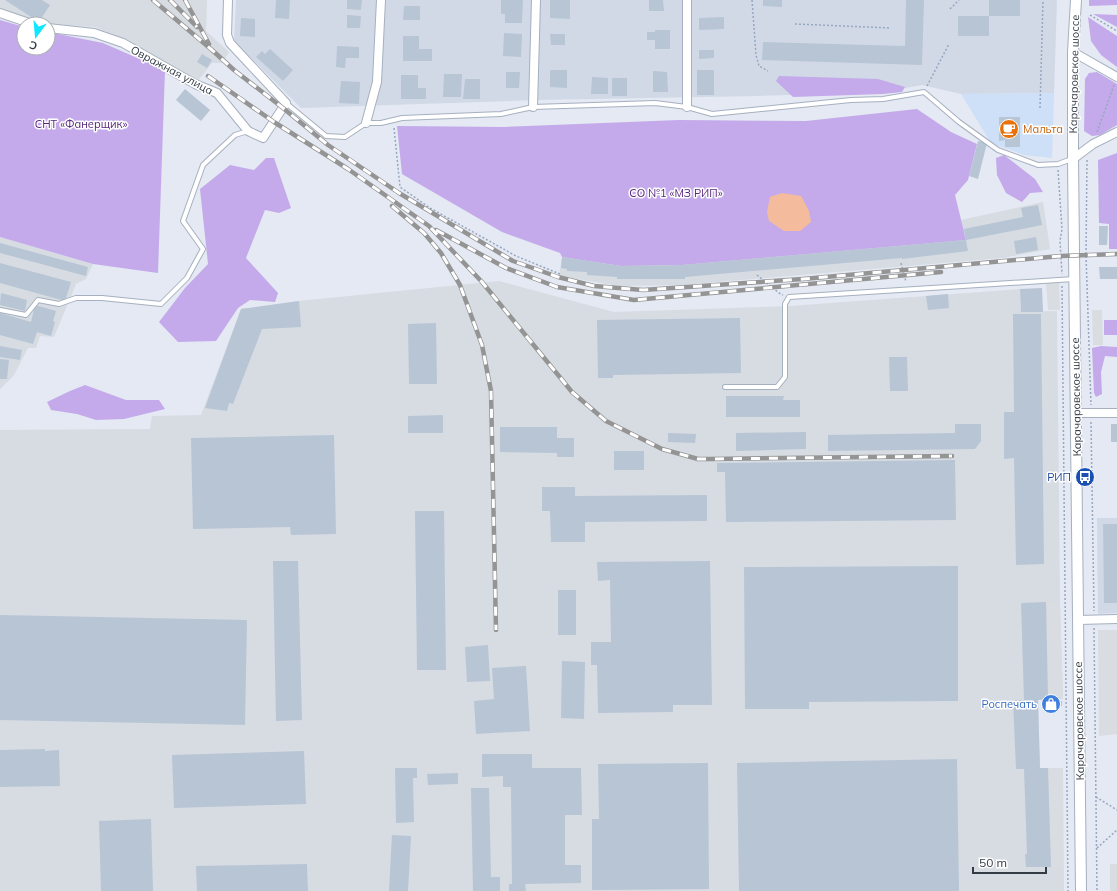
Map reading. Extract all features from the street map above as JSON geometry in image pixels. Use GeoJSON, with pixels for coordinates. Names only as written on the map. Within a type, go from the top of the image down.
{"type":"FeatureCollection","features":[{"type":"Feature","properties":{"kind":"street"},"geometry":{"type":"LineString","coordinates":[[228,0],[227,35],[230,43],[286,103],[263,138],[248,131]]}},
{"type":"Feature","properties":{"kind":"street"},"geometry":{"type":"LineString","coordinates":[[366,123],[377,82],[381,0]]}},
{"type":"Feature","properties":{"kind":"street"},"geometry":{"type":"LineString","coordinates":[[533,107],[536,0]]}},
{"type":"Feature","properties":{"kind":"street"},"geometry":{"type":"LineString","coordinates":[[687,0],[687,107]]}},
{"type":"Feature","properties":{"kind":"street","name":"Карачаровское шоссе"},"geometry":{"type":"LineString","coordinates":[[1076,0],[1072,159],[1081,891]]}},
{"type":"Feature","properties":{"kind":"street"},"geometry":{"type":"LineString","coordinates":[[0,13],[16,18]]}},
{"type":"Feature","properties":{"kind":"street","name":"Овражная улица"},"geometry":{"type":"LineString","coordinates":[[56,29],[94,33],[122,43],[195,84],[217,93],[248,131]]}},
{"type":"Feature","properties":{"kind":"street"},"geometry":{"type":"LineString","coordinates":[[1074,52],[1117,77]]}},
{"type":"Feature","properties":{"kind":"street"},"geometry":{"type":"LineString","coordinates":[[1072,159],[1093,144],[1117,132]]}},
{"type":"Feature","properties":{"kind":"street"},"geometry":{"type":"LineString","coordinates":[[1076,413],[1117,413]]}},
{"type":"Feature","properties":{"kind":"street"},"geometry":{"type":"LineString","coordinates":[[1078,620],[1117,619]]}},
{"type":"Feature","properties":{"kind":"lane"},"geometry":{"type":"LineString","coordinates":[[286,103],[326,136],[345,137],[366,123],[381,123],[402,118],[501,114],[533,107],[655,103],[687,107],[712,114],[851,100],[883,99],[924,92],[959,122],[998,150],[1038,165],[1058,164],[1072,159]]}},
{"type":"Feature","properties":{"kind":"lane"},"geometry":{"type":"LineString","coordinates":[[0,310],[26,316],[38,300],[59,304],[76,298],[102,298],[161,304],[187,278],[203,249],[183,221],[203,165],[235,135],[248,131]]}},
{"type":"Feature","properties":{"kind":"lane"},"geometry":{"type":"LineString","coordinates":[[725,387],[777,387],[785,377],[785,304],[788,297],[1074,279]]}},
{"type":"Feature","properties":{"kind":"path"},"geometry":{"type":"LineString","coordinates":[[752,0],[756,55],[760,66],[768,71]]}},
{"type":"Feature","properties":{"kind":"path"},"geometry":{"type":"LineString","coordinates":[[950,9],[959,0]]}},
{"type":"Feature","properties":{"kind":"path"},"geometry":{"type":"LineString","coordinates":[[1040,108],[1043,0]]}},
{"type":"Feature","properties":{"kind":"path"},"geometry":{"type":"LineString","coordinates":[[1090,15],[1117,30]]}},
{"type":"Feature","properties":{"kind":"path"},"geometry":{"type":"LineString","coordinates":[[795,24],[891,28]]}},
{"type":"Feature","properties":{"kind":"path"},"geometry":{"type":"LineString","coordinates":[[924,92],[949,44]]}},
{"type":"Feature","properties":{"kind":"path"},"geometry":{"type":"LineString","coordinates":[[1097,891],[1091,413],[1086,255],[1087,160],[1114,85]]}},
{"type":"Feature","properties":{"kind":"path"},"geometry":{"type":"LineString","coordinates":[[393,120],[400,187],[430,208],[516,256],[560,274]]}},
{"type":"Feature","properties":{"kind":"path"},"geometry":{"type":"LineString","coordinates":[[1058,164],[1062,229],[1060,241],[1062,280],[1068,891]]}},
{"type":"Feature","properties":{"kind":"path"},"geometry":{"type":"LineString","coordinates":[[901,263],[909,290]]}},
{"type":"Feature","properties":{"kind":"path"},"geometry":{"type":"LineString","coordinates":[[757,275],[779,293],[788,297]]}},
{"type":"Feature","properties":{"kind":"path"},"geometry":{"type":"LineString","coordinates":[[1096,798],[1117,810]]}},
{"type":"Feature","properties":{"kind":"path"},"geometry":{"type":"LineString","coordinates":[[1097,848],[1117,830]]}},
{"type":"Feature","properties":{"kind":"shaded area"},"geometry":{"type":"Polygon","coordinates":[[[0,0],[207,0],[206,31],[229,52],[222,63],[212,63],[197,82],[127,41],[95,27],[56,24],[56,16],[20,16],[0,8],[0,0]]]}},
{"type":"Feature","properties":{"kind":"shaded area"},"geometry":{"type":"Polygon","coordinates":[[[236,0],[1057,0],[1054,93],[961,94],[922,85],[883,92],[536,100],[301,108],[234,41],[236,0]]]}},
{"type":"Feature","properties":{"kind":"shaded area"},"geometry":{"type":"Polygon","coordinates":[[[1054,93],[1052,158],[1024,155],[991,143],[961,94],[1054,93]]]}},
{"type":"Feature","properties":{"kind":"shaded area"},"geometry":{"type":"Polygon","coordinates":[[[782,193],[801,196],[809,211],[811,222],[800,231],[784,231],[769,221],[767,212],[770,197],[782,193]]]}},
{"type":"Feature","properties":{"kind":"shaded area"},"geometry":{"type":"Polygon","coordinates":[[[1043,202],[1050,249],[1002,258],[681,285],[620,286],[559,276],[562,257],[966,240],[961,220],[1043,202]]]}},
{"type":"Feature","properties":{"kind":"shaded area"},"geometry":{"type":"Polygon","coordinates":[[[0,237],[93,264],[86,279],[76,284],[54,337],[40,336],[36,348],[28,348],[14,375],[0,389],[0,237]]]}},
{"type":"Feature","properties":{"kind":"shaded area"},"geometry":{"type":"Polygon","coordinates":[[[499,281],[614,312],[790,306],[1020,289],[1021,312],[1057,311],[1060,602],[1063,699],[1038,700],[1040,768],[1063,768],[1064,891],[0,891],[0,430],[150,429],[152,416],[201,415],[241,309],[299,301],[499,281]]]}},
{"type":"Feature","properties":{"kind":"shaded area"},"geometry":{"type":"Polygon","coordinates":[[[1059,282],[1060,310],[1048,310],[1046,283],[1059,282]]]}},
{"type":"Feature","properties":{"kind":"shaded area"},"geometry":{"type":"Polygon","coordinates":[[[1092,310],[1102,310],[1103,345],[1093,345],[1092,310]]]}},
{"type":"Feature","properties":{"kind":"shaded area"},"geometry":{"type":"Polygon","coordinates":[[[1097,518],[1117,518],[1117,613],[1098,614],[1097,518]]]}},
{"type":"Feature","properties":{"kind":"shaded area"},"geometry":{"type":"Polygon","coordinates":[[[1046,602],[1060,602],[1063,699],[1048,699],[1046,602]]]}},
{"type":"Feature","properties":{"kind":"shaded area"},"geometry":{"type":"Polygon","coordinates":[[[1098,630],[1117,630],[1117,734],[1099,736],[1098,630]]]}},
{"type":"Feature","properties":{"kind":"shaded area"},"geometry":{"type":"Polygon","coordinates":[[[1048,768],[1063,768],[1063,867],[1051,867],[1048,768]]]}},
{"type":"Feature","properties":{"kind":"shaded area"},"geometry":{"type":"Polygon","coordinates":[[[1110,864],[1117,864],[1117,891],[1110,891],[1110,864]]]}},
{"type":"Feature","properties":{"kind":"green space"},"geometry":{"type":"Polygon","coordinates":[[[1089,0],[1117,0],[1117,5],[1089,6],[1089,0]]]}},
{"type":"Feature","properties":{"kind":"green space"},"geometry":{"type":"Polygon","coordinates":[[[1093,14],[1117,15],[1117,27],[1093,14]]]}},
{"type":"Feature","properties":{"kind":"green space"},"geometry":{"type":"Polygon","coordinates":[[[1088,17],[1117,36],[1117,67],[1101,55],[1091,41],[1088,17]]]}},
{"type":"Feature","properties":{"kind":"green space","name":"СНТ «Фанерщик»"},"geometry":{"type":"Polygon","coordinates":[[[0,20],[16,25],[16,56],[56,56],[56,34],[103,43],[165,70],[158,273],[93,264],[0,237],[0,20]]]}},
{"type":"Feature","properties":{"kind":"green space"},"geometry":{"type":"Polygon","coordinates":[[[1097,72],[1117,84],[1117,125],[1100,135],[1092,136],[1084,131],[1085,79],[1089,73],[1097,72]]]}},
{"type":"Feature","properties":{"kind":"green space"},"geometry":{"type":"Polygon","coordinates":[[[779,76],[878,79],[905,87],[902,92],[883,94],[793,97],[776,81],[779,76]]]}},
{"type":"Feature","properties":{"kind":"green space","name":"СО №1 «МЗ РИП»"},"geometry":{"type":"Polygon","coordinates":[[[917,109],[951,132],[977,144],[968,180],[955,195],[966,240],[682,265],[621,266],[562,257],[560,253],[502,232],[402,174],[397,126],[504,127],[679,120],[806,121],[917,109]]]}},
{"type":"Feature","properties":{"kind":"green space"},"geometry":{"type":"Polygon","coordinates":[[[1117,153],[1117,249],[1109,249],[1109,224],[1099,223],[1098,160],[1117,153]]]}},
{"type":"Feature","properties":{"kind":"green space"},"geometry":{"type":"Polygon","coordinates":[[[1004,155],[1035,179],[1043,192],[1030,193],[1022,202],[1006,193],[997,175],[996,158],[1004,155]]]}},
{"type":"Feature","properties":{"kind":"green space"},"geometry":{"type":"Polygon","coordinates":[[[266,158],[274,158],[291,208],[279,213],[265,210],[246,258],[278,293],[275,302],[250,300],[238,308],[216,341],[178,342],[159,322],[185,288],[208,264],[200,189],[230,165],[254,170],[266,158]]]}},
{"type":"Feature","properties":{"kind":"green space"},"geometry":{"type":"Polygon","coordinates":[[[1104,320],[1117,320],[1117,335],[1104,335],[1104,320]]]}},
{"type":"Feature","properties":{"kind":"green space"},"geometry":{"type":"Polygon","coordinates":[[[1101,346],[1117,347],[1117,357],[1105,356],[1101,372],[1102,394],[1096,397],[1094,393],[1092,348],[1101,346]]]}},
{"type":"Feature","properties":{"kind":"green space"},"geometry":{"type":"Polygon","coordinates":[[[85,385],[126,400],[159,400],[165,409],[124,419],[96,420],[77,414],[51,410],[47,402],[85,385]]]}},
{"type":"Feature","properties":{"kind":"building"},"geometry":{"type":"Polygon","coordinates":[[[5,0],[42,0],[50,5],[43,16],[30,16],[5,0]]]}},
{"type":"Feature","properties":{"kind":"building"},"geometry":{"type":"Polygon","coordinates":[[[276,0],[290,0],[289,19],[275,18],[276,0]]]}},
{"type":"Feature","properties":{"kind":"building"},"geometry":{"type":"Polygon","coordinates":[[[347,0],[362,0],[361,10],[347,9],[347,0]]]}},
{"type":"Feature","properties":{"kind":"building"},"geometry":{"type":"Polygon","coordinates":[[[501,0],[523,0],[522,23],[505,23],[505,14],[501,14],[501,0]]]}},
{"type":"Feature","properties":{"kind":"building"},"geometry":{"type":"Polygon","coordinates":[[[550,0],[570,0],[570,19],[550,18],[550,0]]]}},
{"type":"Feature","properties":{"kind":"building"},"geometry":{"type":"Polygon","coordinates":[[[649,0],[663,0],[664,11],[649,11],[649,0]]]}},
{"type":"Feature","properties":{"kind":"building"},"geometry":{"type":"Polygon","coordinates":[[[763,0],[782,0],[782,7],[763,6],[763,0]]]}},
{"type":"Feature","properties":{"kind":"building"},"geometry":{"type":"Polygon","coordinates":[[[906,0],[924,0],[922,65],[762,60],[763,42],[905,46],[906,0]]]}},
{"type":"Feature","properties":{"kind":"building"},"geometry":{"type":"Polygon","coordinates":[[[989,0],[1020,0],[1020,16],[989,16],[989,0]]]}},
{"type":"Feature","properties":{"kind":"building"},"geometry":{"type":"Polygon","coordinates":[[[404,6],[420,6],[420,20],[403,20],[404,6]]]}},
{"type":"Feature","properties":{"kind":"building"},"geometry":{"type":"Polygon","coordinates":[[[347,15],[361,16],[360,28],[347,28],[347,15]]]}},
{"type":"Feature","properties":{"kind":"building"},"geometry":{"type":"Polygon","coordinates":[[[958,16],[989,16],[989,36],[958,36],[958,16]]]}},
{"type":"Feature","properties":{"kind":"building"},"geometry":{"type":"Polygon","coordinates":[[[724,17],[724,29],[699,30],[699,18],[724,17]]]}},
{"type":"Feature","properties":{"kind":"building"},"geometry":{"type":"Polygon","coordinates":[[[241,18],[255,19],[255,37],[240,36],[241,18]]]}},
{"type":"Feature","properties":{"kind":"building"},"geometry":{"type":"Polygon","coordinates":[[[655,30],[670,30],[670,49],[655,49],[655,40],[647,40],[647,32],[655,32],[655,30]]]}},
{"type":"Feature","properties":{"kind":"building"},"geometry":{"type":"Polygon","coordinates":[[[504,33],[522,34],[521,57],[503,56],[504,33]]]}},
{"type":"Feature","properties":{"kind":"building"},"geometry":{"type":"Polygon","coordinates":[[[550,34],[565,34],[565,45],[551,45],[550,34]]]}},
{"type":"Feature","properties":{"kind":"building"},"geometry":{"type":"Polygon","coordinates":[[[403,36],[419,36],[419,49],[432,49],[432,61],[403,61],[403,36]]]}},
{"type":"Feature","properties":{"kind":"building"},"geometry":{"type":"Polygon","coordinates":[[[337,46],[359,47],[359,58],[346,58],[345,68],[336,67],[337,46]]]}},
{"type":"Feature","properties":{"kind":"building"},"geometry":{"type":"Polygon","coordinates":[[[270,49],[293,70],[283,81],[256,57],[262,51],[265,54],[270,49]]]}},
{"type":"Feature","properties":{"kind":"building"},"geometry":{"type":"Polygon","coordinates":[[[699,50],[714,50],[714,58],[699,59],[699,50]]]}},
{"type":"Feature","properties":{"kind":"building"},"geometry":{"type":"Polygon","coordinates":[[[202,54],[212,60],[207,68],[197,62],[202,54]]]}},
{"type":"Feature","properties":{"kind":"building"},"geometry":{"type":"Polygon","coordinates":[[[550,70],[567,70],[567,88],[550,87],[550,70]]]}},
{"type":"Feature","properties":{"kind":"building"},"geometry":{"type":"Polygon","coordinates":[[[697,70],[714,70],[714,95],[697,95],[697,70]]]}},
{"type":"Feature","properties":{"kind":"building"},"geometry":{"type":"Polygon","coordinates":[[[653,71],[667,72],[668,92],[653,92],[653,71]]]}},
{"type":"Feature","properties":{"kind":"building"},"geometry":{"type":"Polygon","coordinates":[[[506,72],[520,72],[519,88],[506,88],[506,72]]]}},
{"type":"Feature","properties":{"kind":"building"},"geometry":{"type":"Polygon","coordinates":[[[444,74],[462,74],[461,97],[443,97],[444,74]]]}},
{"type":"Feature","properties":{"kind":"building"},"geometry":{"type":"Polygon","coordinates":[[[401,75],[418,75],[418,88],[426,88],[426,99],[401,99],[401,75]]]}},
{"type":"Feature","properties":{"kind":"building"},"geometry":{"type":"Polygon","coordinates":[[[592,77],[608,78],[608,94],[591,94],[592,77]]]}},
{"type":"Feature","properties":{"kind":"building"},"geometry":{"type":"Polygon","coordinates":[[[612,78],[627,78],[627,96],[612,96],[612,78]]]}},
{"type":"Feature","properties":{"kind":"building"},"geometry":{"type":"Polygon","coordinates":[[[465,79],[480,79],[480,99],[463,99],[465,79]]]}},
{"type":"Feature","properties":{"kind":"building"},"geometry":{"type":"Polygon","coordinates":[[[341,81],[360,82],[359,104],[339,103],[341,81]]]}},
{"type":"Feature","properties":{"kind":"building"},"geometry":{"type":"Polygon","coordinates":[[[185,89],[210,110],[201,121],[176,100],[185,89]]]}},
{"type":"Feature","properties":{"kind":"building","name":"Мальта"},"geometry":{"type":"Polygon","coordinates":[[[999,117],[1020,117],[1020,147],[1005,147],[1005,140],[999,141],[999,117]]]}},
{"type":"Feature","properties":{"kind":"building"},"geometry":{"type":"Polygon","coordinates":[[[978,141],[987,143],[978,179],[969,176],[978,141]]]}},
{"type":"Feature","properties":{"kind":"building"},"geometry":{"type":"Polygon","coordinates":[[[1038,205],[1042,225],[966,240],[964,229],[1023,217],[1021,208],[1038,205]]]}},
{"type":"Feature","properties":{"kind":"building"},"geometry":{"type":"Polygon","coordinates":[[[1099,226],[1108,226],[1107,245],[1099,245],[1099,226]]]}},
{"type":"Feature","properties":{"kind":"building"},"geometry":{"type":"Polygon","coordinates":[[[1036,237],[1038,250],[1016,254],[1014,241],[1036,237]]]}},
{"type":"Feature","properties":{"kind":"building"},"geometry":{"type":"Polygon","coordinates":[[[966,240],[968,251],[902,259],[685,277],[685,279],[617,279],[617,277],[587,275],[587,272],[567,271],[567,269],[561,268],[562,257],[621,266],[682,265],[966,240]]]}},
{"type":"Feature","properties":{"kind":"building"},"geometry":{"type":"Polygon","coordinates":[[[0,243],[88,267],[86,276],[0,253],[0,243]]]}},
{"type":"Feature","properties":{"kind":"building"},"geometry":{"type":"Polygon","coordinates":[[[0,263],[71,282],[65,301],[0,283],[0,263]]]}},
{"type":"Feature","properties":{"kind":"building"},"geometry":{"type":"Polygon","coordinates":[[[1099,267],[1117,267],[1117,279],[1100,279],[1099,267]]]}},
{"type":"Feature","properties":{"kind":"building"},"geometry":{"type":"Polygon","coordinates":[[[1042,288],[1043,312],[1021,312],[1020,289],[1042,288]]]}},
{"type":"Feature","properties":{"kind":"building"},"geometry":{"type":"Polygon","coordinates":[[[1,293],[27,300],[25,311],[0,305],[1,293]]]}},
{"type":"Feature","properties":{"kind":"building"},"geometry":{"type":"Polygon","coordinates":[[[948,294],[949,308],[928,310],[926,296],[948,294]]]}},
{"type":"Feature","properties":{"kind":"building"},"geometry":{"type":"Polygon","coordinates":[[[299,301],[301,327],[262,329],[233,404],[229,403],[227,411],[205,408],[241,309],[299,301]]]}},
{"type":"Feature","properties":{"kind":"building"},"geometry":{"type":"Polygon","coordinates":[[[35,305],[56,311],[51,336],[37,332],[33,344],[0,335],[0,313],[31,322],[35,305]]]}},
{"type":"Feature","properties":{"kind":"building"},"geometry":{"type":"Polygon","coordinates":[[[1013,314],[1041,314],[1044,564],[1016,565],[1014,458],[1004,459],[1004,412],[1014,412],[1013,314]]]}},
{"type":"Feature","properties":{"kind":"building"},"geometry":{"type":"Polygon","coordinates":[[[740,318],[741,373],[613,375],[613,378],[598,378],[597,320],[740,318]]]}},
{"type":"Feature","properties":{"kind":"building"},"geometry":{"type":"Polygon","coordinates":[[[436,323],[437,384],[409,384],[408,324],[436,323]]]}},
{"type":"Feature","properties":{"kind":"building"},"geometry":{"type":"Polygon","coordinates":[[[0,346],[22,350],[20,360],[0,357],[0,346]]]}},
{"type":"Feature","properties":{"kind":"building"},"geometry":{"type":"Polygon","coordinates":[[[889,357],[907,357],[908,391],[890,391],[889,357]]]}},
{"type":"Feature","properties":{"kind":"building"},"geometry":{"type":"Polygon","coordinates":[[[0,359],[9,360],[7,379],[0,379],[0,359]]]}},
{"type":"Feature","properties":{"kind":"building"},"geometry":{"type":"Polygon","coordinates":[[[726,396],[784,396],[783,400],[800,400],[800,417],[726,417],[726,396]]]}},
{"type":"Feature","properties":{"kind":"building"},"geometry":{"type":"Polygon","coordinates":[[[443,415],[443,433],[408,433],[408,416],[443,415]]]}},
{"type":"Feature","properties":{"kind":"building"},"geometry":{"type":"Polygon","coordinates":[[[955,424],[981,424],[981,441],[975,449],[828,451],[828,435],[955,433],[955,424]]]}},
{"type":"Feature","properties":{"kind":"building"},"geometry":{"type":"Polygon","coordinates":[[[1111,424],[1117,424],[1117,442],[1111,442],[1111,424]]]}},
{"type":"Feature","properties":{"kind":"building"},"geometry":{"type":"Polygon","coordinates":[[[500,427],[557,427],[557,438],[574,438],[574,457],[557,457],[557,453],[500,452],[500,427]]]}},
{"type":"Feature","properties":{"kind":"building"},"geometry":{"type":"Polygon","coordinates":[[[806,432],[806,449],[736,451],[736,433],[806,432]]]}},
{"type":"Feature","properties":{"kind":"building"},"geometry":{"type":"Polygon","coordinates":[[[668,433],[696,434],[695,443],[668,442],[668,433]]]}},
{"type":"Feature","properties":{"kind":"building"},"geometry":{"type":"Polygon","coordinates":[[[334,435],[336,534],[291,535],[290,527],[193,529],[191,438],[334,435]]]}},
{"type":"Feature","properties":{"kind":"building"},"geometry":{"type":"Polygon","coordinates":[[[614,451],[644,451],[644,470],[614,470],[614,451]]]}},
{"type":"Feature","properties":{"kind":"building"},"geometry":{"type":"Polygon","coordinates":[[[955,460],[956,520],[726,522],[725,472],[717,472],[717,463],[955,460]]]}},
{"type":"Feature","properties":{"kind":"building"},"geometry":{"type":"Polygon","coordinates":[[[542,487],[575,487],[575,496],[707,495],[707,521],[585,522],[585,542],[551,542],[550,511],[542,511],[542,487]]]}},
{"type":"Feature","properties":{"kind":"building"},"geometry":{"type":"Polygon","coordinates":[[[415,511],[444,511],[446,670],[417,670],[415,511]]]}},
{"type":"Feature","properties":{"kind":"building"},"geometry":{"type":"Polygon","coordinates":[[[1103,524],[1117,524],[1117,603],[1104,603],[1103,524]]]}},
{"type":"Feature","properties":{"kind":"building"},"geometry":{"type":"Polygon","coordinates":[[[273,561],[298,561],[302,720],[276,721],[273,561]]]}},
{"type":"Feature","properties":{"kind":"building"},"geometry":{"type":"Polygon","coordinates":[[[710,561],[712,705],[673,705],[673,712],[598,713],[597,665],[591,665],[591,642],[611,642],[610,580],[598,581],[597,562],[710,561]]]}},
{"type":"Feature","properties":{"kind":"building"},"geometry":{"type":"Polygon","coordinates":[[[958,566],[958,701],[809,702],[809,709],[745,709],[744,567],[958,566]]]}},
{"type":"Feature","properties":{"kind":"building"},"geometry":{"type":"Polygon","coordinates":[[[558,590],[576,590],[576,635],[558,635],[558,590]]]}},
{"type":"Feature","properties":{"kind":"building"},"geometry":{"type":"Polygon","coordinates":[[[1046,602],[1048,699],[1038,700],[1040,768],[1048,768],[1051,867],[1026,867],[1025,854],[1027,854],[1024,769],[1016,769],[1013,700],[1024,700],[1021,603],[1046,602]]]}},
{"type":"Feature","properties":{"kind":"building"},"geometry":{"type":"Polygon","coordinates":[[[0,615],[247,620],[245,725],[0,720],[0,615]]]}},
{"type":"Feature","properties":{"kind":"building"},"geometry":{"type":"Polygon","coordinates":[[[488,645],[490,681],[467,682],[465,647],[488,645]]]}},
{"type":"Feature","properties":{"kind":"building"},"geometry":{"type":"Polygon","coordinates":[[[562,661],[585,662],[584,719],[561,718],[562,661]]]}},
{"type":"Feature","properties":{"kind":"building"},"geometry":{"type":"Polygon","coordinates":[[[526,666],[530,731],[476,734],[474,701],[494,699],[492,668],[526,666]]]}},
{"type":"Feature","properties":{"kind":"building","name":"Роспечать"},"geometry":{"type":"Polygon","coordinates":[[[1048,701],[1054,701],[1054,707],[1048,707],[1048,701]]]}},
{"type":"Feature","properties":{"kind":"building"},"geometry":{"type":"Polygon","coordinates":[[[1062,701],[1062,706],[1055,706],[1055,702],[1062,701]]]}},
{"type":"Feature","properties":{"kind":"building"},"geometry":{"type":"Polygon","coordinates":[[[45,749],[45,751],[59,750],[60,786],[0,787],[0,750],[45,749]]]}},
{"type":"Feature","properties":{"kind":"building"},"geometry":{"type":"Polygon","coordinates":[[[304,751],[306,804],[174,808],[172,755],[304,751]]]}},
{"type":"Feature","properties":{"kind":"building"},"geometry":{"type":"Polygon","coordinates":[[[482,754],[532,754],[532,768],[581,768],[582,815],[565,815],[565,865],[581,865],[581,883],[525,884],[526,891],[509,891],[509,884],[512,884],[511,787],[503,787],[503,776],[482,777],[482,754]]]}},
{"type":"Feature","properties":{"kind":"building"},"geometry":{"type":"Polygon","coordinates":[[[957,759],[959,891],[739,891],[737,763],[957,759]]]}},
{"type":"Feature","properties":{"kind":"building"},"geometry":{"type":"Polygon","coordinates":[[[708,763],[709,889],[592,890],[592,819],[599,819],[598,764],[708,763]]]}},
{"type":"Feature","properties":{"kind":"building"},"geometry":{"type":"Polygon","coordinates":[[[395,768],[417,768],[417,778],[413,778],[414,822],[396,823],[395,768]]]}},
{"type":"Feature","properties":{"kind":"building"},"geometry":{"type":"Polygon","coordinates":[[[458,773],[458,784],[428,785],[427,774],[458,773]]]}},
{"type":"Feature","properties":{"kind":"building"},"geometry":{"type":"Polygon","coordinates":[[[471,788],[489,788],[491,877],[500,877],[500,891],[473,891],[471,788]]]}},
{"type":"Feature","properties":{"kind":"building"},"geometry":{"type":"Polygon","coordinates":[[[151,819],[153,891],[101,891],[99,821],[151,819]]]}},
{"type":"Feature","properties":{"kind":"building"},"geometry":{"type":"Polygon","coordinates":[[[392,835],[411,836],[408,891],[389,891],[392,835]]]}},
{"type":"Feature","properties":{"kind":"building"},"geometry":{"type":"Polygon","coordinates":[[[307,864],[308,891],[197,891],[196,866],[307,864]]]}},
{"type":"Feature","properties":{"kind":"railway"},"geometry":{"type":"LineString","coordinates":[[153,0],[234,70],[328,145],[399,193],[513,261],[558,277],[594,286],[643,290],[803,279],[1061,256],[1117,254]]}},
{"type":"Feature","properties":{"kind":"railway"},"geometry":{"type":"LineString","coordinates":[[170,0],[197,27]]}},
{"type":"Feature","properties":{"kind":"railway"},"geometry":{"type":"LineString","coordinates":[[185,0],[209,44]]}},
{"type":"Feature","properties":{"kind":"railway"},"geometry":{"type":"LineString","coordinates":[[208,76],[274,122],[348,169],[429,226],[482,282],[572,392],[606,421],[662,449],[698,459],[952,456]]}},
{"type":"Feature","properties":{"kind":"railway"},"geometry":{"type":"LineString","coordinates":[[392,206],[424,233],[441,253],[460,285],[482,345],[491,391],[496,630]]}},
{"type":"Feature","properties":{"kind":"railway"},"geometry":{"type":"LineString","coordinates":[[436,230],[506,268],[557,287],[634,300],[941,272]]}},
{"type":"Feature","properties":{"kind":"place","name":"Мальта"},"geometry":{"type":"Point","coordinates":[1009,129]}},
{"type":"Feature","properties":{"kind":"place","name":"РИП"},"geometry":{"type":"Point","coordinates":[1085,477]}},
{"type":"Feature","properties":{"kind":"place","name":"Роспечать"},"geometry":{"type":"Point","coordinates":[1051,704]}}]}
